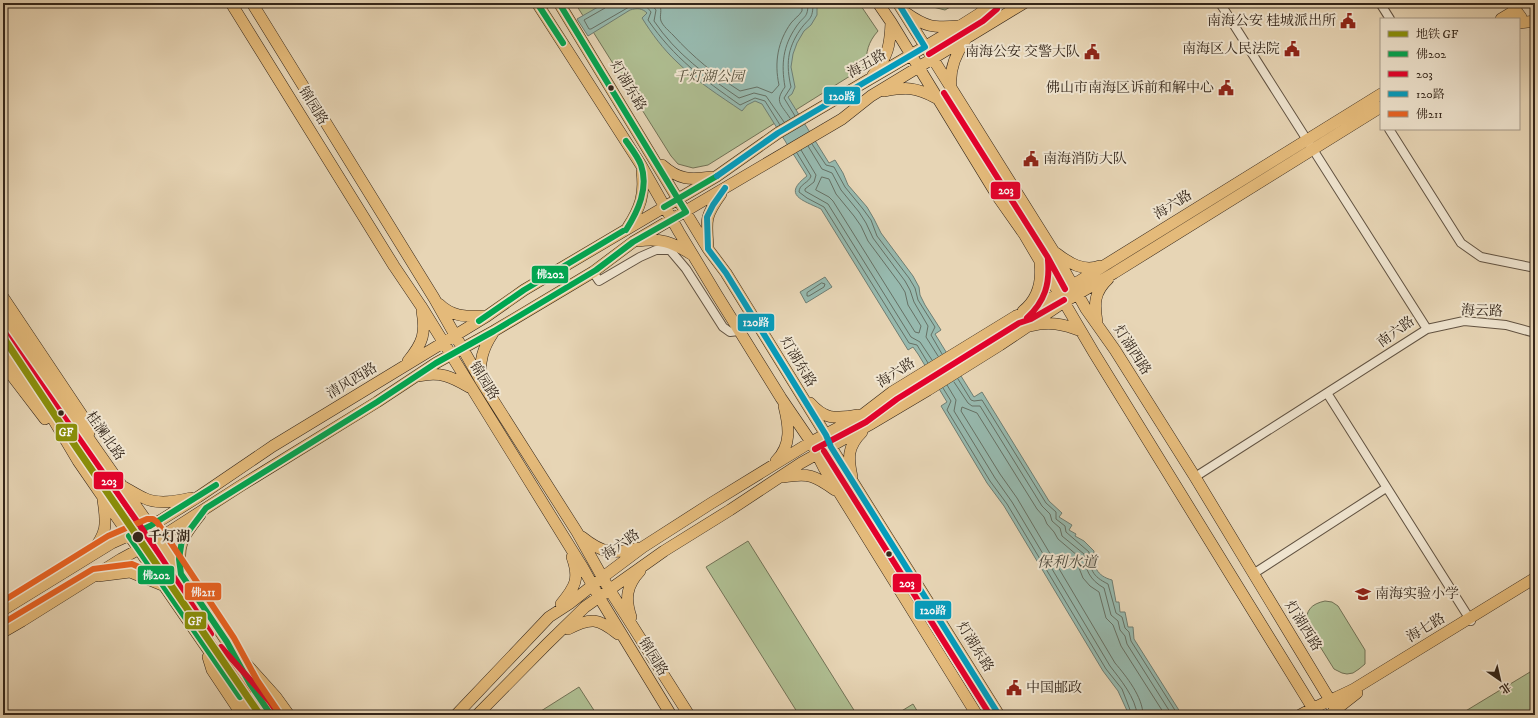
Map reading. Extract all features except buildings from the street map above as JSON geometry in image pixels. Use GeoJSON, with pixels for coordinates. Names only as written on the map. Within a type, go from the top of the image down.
{"type":"FeatureCollection","features":[{"type":"Feature","properties":{"kind":"main road","name":"锦园路"},"geometry":{"type":"LineString","coordinates":[[231,3],[394,266],[421,306],[671,715]]}},
{"type":"Feature","properties":{"kind":"main road"},"geometry":{"type":"LineString","coordinates":[[252,3],[434,298],[450,313],[460,316],[487,316]]}},
{"type":"Feature","properties":{"kind":"main road"},"geometry":{"type":"LineString","coordinates":[[538,3],[641,165],[671,219],[739,331],[781,398],[811,442],[816,455],[839,493],[977,715]]}},
{"type":"Feature","properties":{"kind":"main road","name":"灯湖东路"},"geometry":{"type":"LineString","coordinates":[[559,3],[708,249],[726,273],[826,435],[831,447],[999,715]]}},
{"type":"Feature","properties":{"kind":"main road"},"geometry":{"type":"LineString","coordinates":[[878,3],[998,198],[1024,234],[1081,331],[1315,711]]}},
{"type":"Feature","properties":{"kind":"main road","name":"海五路"},"geometry":{"type":"LineString","coordinates":[[717,176],[778,133],[960,26],[979,14],[992,3]]}},
{"type":"Feature","properties":{"kind":"main road"},"geometry":{"type":"LineString","coordinates":[[3,632],[158,539],[378,402],[450,354],[494,332],[593,272],[634,242],[671,219],[686,212],[842,119],[878,92],[1024,3]]}},
{"type":"Feature","properties":{"kind":"main road"},"geometry":{"type":"LineString","coordinates":[[1503,18],[1511,13],[1519,3]]}},
{"type":"Feature","properties":{"kind":"main road"},"geometry":{"type":"LineString","coordinates":[[900,7],[922,24],[944,27],[960,26]]}},
{"type":"Feature","properties":{"kind":"main road","name":"灯湖西路"},"geometry":{"type":"LineString","coordinates":[[900,7],[1054,252],[1086,309],[1097,322],[1195,477],[1334,710]]}},
{"type":"Feature","properties":{"kind":"main road"},"geometry":{"type":"LineString","coordinates":[[1511,13],[1518,13],[1521,17],[1520,20]]}},
{"type":"Feature","properties":{"kind":"main road"},"geometry":{"type":"LineString","coordinates":[[1520,22],[1535,21]]}},
{"type":"Feature","properties":{"kind":"main road"},"geometry":{"type":"LineString","coordinates":[[869,80],[883,62],[889,51],[891,22]]}},
{"type":"Feature","properties":{"kind":"main road"},"geometry":{"type":"LineString","coordinates":[[951,89],[950,78],[953,63],[958,50],[967,38]]}},
{"type":"Feature","properties":{"kind":"main road"},"geometry":{"type":"LineString","coordinates":[[878,92],[911,88],[923,91],[937,99]]}},
{"type":"Feature","properties":{"kind":"main road","name":"海六路"},"geometry":{"type":"LineString","coordinates":[[456,715],[549,617],[569,604],[602,576],[642,547],[811,442],[862,415],[892,392],[1016,316],[1062,297],[1111,268],[1310,145],[1380,95]]}},
{"type":"Feature","properties":{"kind":"main road","name":"海六路"},"geometry":{"type":"LineString","coordinates":[[1310,145],[1380,111]]}},
{"type":"Feature","properties":{"kind":"main road"},"geometry":{"type":"LineString","coordinates":[[654,158],[672,174],[682,177],[702,179],[717,176]]}},
{"type":"Feature","properties":{"kind":"main road"},"geometry":{"type":"LineString","coordinates":[[626,230],[637,212],[642,199],[644,186],[641,165]]}},
{"type":"Feature","properties":{"kind":"main road","name":"清风西路"},"geometry":{"type":"LineString","coordinates":[[3,610],[86,558],[112,543],[150,526],[198,497],[273,446],[487,316],[524,290],[717,176]]}},
{"type":"Feature","properties":{"kind":"main road"},"geometry":{"type":"LineString","coordinates":[[708,249],[707,218],[713,204],[725,188]]}},
{"type":"Feature","properties":{"kind":"main road"},"geometry":{"type":"LineString","coordinates":[[634,242],[662,240],[678,246],[694,257]]}},
{"type":"Feature","properties":{"kind":"main road"},"geometry":{"type":"LineString","coordinates":[[1054,252],[1072,264],[1084,268],[1111,268],[1098,291],[1095,300],[1097,322]]}},
{"type":"Feature","properties":{"kind":"main road"},"geometry":{"type":"LineString","coordinates":[[1016,316],[1030,304],[1038,290],[1041,282],[1040,261]]}},
{"type":"Feature","properties":{"kind":"main road","name":"海六路"},"geometry":{"type":"LineString","coordinates":[[477,715],[585,607],[648,561],[776,479],[928,390],[1000,345],[1024,328],[1062,297]]}},
{"type":"Feature","properties":{"kind":"main road"},"geometry":{"type":"LineString","coordinates":[[3,298],[82,415],[96,450]]}},
{"type":"Feature","properties":{"kind":"main road","name":"锦园路"},"geometry":{"type":"LineString","coordinates":[[434,298],[454,336],[481,381],[577,532],[609,589],[689,715]]}},
{"type":"Feature","properties":{"kind":"main road"},"geometry":{"type":"LineString","coordinates":[[403,367],[417,351],[422,340],[424,328],[421,306]]}},
{"type":"Feature","properties":{"kind":"main road","name":"桂澜北路"},"geometry":{"type":"LineString","coordinates":[[3,316],[150,526],[227,642],[250,684],[271,715]]}},
{"type":"Feature","properties":{"kind":"main road"},"geometry":{"type":"LineString","coordinates":[[1024,328],[1042,323],[1054,323],[1081,331]]}},
{"type":"Feature","properties":{"kind":"main road"},"geometry":{"type":"LineString","coordinates":[[481,381],[481,357],[486,343],[494,332]]}},
{"type":"Feature","properties":{"kind":"main road"},"geometry":{"type":"LineString","coordinates":[[3,346],[53,419],[78,461],[138,550],[252,715]]}},
{"type":"Feature","properties":{"kind":"main road"},"geometry":{"type":"LineString","coordinates":[[3,364],[58,438],[78,461]]}},
{"type":"Feature","properties":{"kind":"main road"},"geometry":{"type":"LineString","coordinates":[[413,378],[425,374],[450,376],[472,389]]}},
{"type":"Feature","properties":{"kind":"main road"},"geometry":{"type":"LineString","coordinates":[[797,388],[817,411],[826,416],[835,417],[862,415]]}},
{"type":"Feature","properties":{"kind":"main road"},"geometry":{"type":"LineString","coordinates":[[769,468],[782,455],[789,434],[781,398]]}},
{"type":"Feature","properties":{"kind":"main road"},"geometry":{"type":"LineString","coordinates":[[794,416],[805,416],[809,408]]}},
{"type":"Feature","properties":{"kind":"main road"},"geometry":{"type":"LineString","coordinates":[[854,483],[849,457],[851,447],[856,438],[869,425]]}},
{"type":"Feature","properties":{"kind":"main road"},"geometry":{"type":"LineString","coordinates":[[776,479],[800,474],[811,475],[839,493]]}},
{"type":"Feature","properties":{"kind":"main road"},"geometry":{"type":"LineString","coordinates":[[121,484],[145,499],[154,502],[175,501],[198,497]]}},
{"type":"Feature","properties":{"kind":"main road"},"geometry":{"type":"LineString","coordinates":[[86,558],[100,542],[104,534],[105,514],[102,496]]}},
{"type":"Feature","properties":{"kind":"main road"},"geometry":{"type":"LineString","coordinates":[[181,574],[179,559],[182,540],[206,508]]}},
{"type":"Feature","properties":{"kind":"main road"},"geometry":{"type":"LineString","coordinates":[[577,532],[592,544],[608,552],[616,553],[642,547]]}},
{"type":"Feature","properties":{"kind":"main road"},"geometry":{"type":"LineString","coordinates":[[549,617],[571,592],[575,583],[575,567],[565,540]]}},
{"type":"Feature","properties":{"kind":"main road"},"geometry":{"type":"LineString","coordinates":[[636,631],[627,606],[627,595],[630,584],[648,561]]}},
{"type":"Feature","properties":{"kind":"main road"},"geometry":{"type":"LineString","coordinates":[[96,576],[130,572],[163,585]]}},
{"type":"Feature","properties":{"kind":"main road","name":"海七路"},"geometry":{"type":"LineString","coordinates":[[1471,620],[1535,578]]}},
{"type":"Feature","properties":{"kind":"main road","name":"海七路"},"geometry":{"type":"LineString","coordinates":[[1300,715],[1315,711],[1334,710],[1358,687],[1535,582]]}},
{"type":"Feature","properties":{"kind":"main road"},"geometry":{"type":"LineString","coordinates":[[558,633],[589,620],[598,621],[607,625],[625,639]]}},
{"type":"Feature","properties":{"kind":"main road"},"geometry":{"type":"LineString","coordinates":[[227,642],[276,697],[289,715]]}},
{"type":"Feature","properties":{"kind":"main road"},"geometry":{"type":"LineString","coordinates":[[203,644],[212,670],[242,715]]}},
{"type":"Feature","properties":{"kind":"street","name":"南六路"},"geometry":{"type":"LineString","coordinates":[[1195,477],[1427,330],[1220,3]]}},
{"type":"Feature","properties":{"kind":"street"},"geometry":{"type":"LineString","coordinates":[[1380,3],[1389,18]]}},
{"type":"Feature","properties":{"kind":"street"},"geometry":{"type":"LineString","coordinates":[[1390,130],[1461,243],[1481,257],[1535,268]]}},
{"type":"Feature","properties":{"kind":"street"},"geometry":{"type":"LineString","coordinates":[[593,272],[598,281],[640,257],[656,250],[670,250],[686,269],[723,327],[730,332],[739,331]]}},
{"type":"Feature","properties":{"kind":"street","name":"海云路"},"geometry":{"type":"LineString","coordinates":[[1427,330],[1464,321],[1506,325],[1535,333]]}},
{"type":"Feature","properties":{"kind":"street"},"geometry":{"type":"LineString","coordinates":[[1327,393],[1471,620]]}},
{"type":"Feature","properties":{"kind":"street"},"geometry":{"type":"LineString","coordinates":[[1253,574],[1386,488]]}},
{"type":"Feature","properties":{"kind":"green space","name":"千灯湖公园"},"geometry":{"type":"Polygon","coordinates":[[[575,3],[859,3],[878,31],[868,47],[866,66],[708,165],[693,168],[678,164],[671,156],[575,3]]]}},
{"type":"Feature","properties":{"kind":"green space"},"geometry":{"type":"Polygon","coordinates":[[[917,3],[957,3],[945,10],[917,3]]]}},
{"type":"Feature","properties":{"kind":"green space"},"geometry":{"type":"Polygon","coordinates":[[[748,541],[857,715],[799,715],[706,567],[748,541]]]}},
{"type":"Feature","properties":{"kind":"green space"},"geometry":{"type":"Polygon","coordinates":[[[1325,601],[1332,602],[1338,606],[1365,650],[1365,664],[1353,673],[1342,673],[1334,669],[1306,624],[1308,611],[1310,608],[1325,601]]]}},
{"type":"Feature","properties":{"kind":"green space"},"geometry":{"type":"Polygon","coordinates":[[[1535,669],[1535,715],[1459,715],[1535,669]]]}},
{"type":"Feature","properties":{"kind":"green space"},"geometry":{"type":"Polygon","coordinates":[[[579,687],[597,715],[544,715],[541,711],[579,687]]]}},
{"type":"Feature","properties":{"kind":"green space"},"geometry":{"type":"Polygon","coordinates":[[[913,704],[919,714],[895,715],[913,704]]]}},
{"type":"Feature","properties":{"kind":"water","name":"保利水道"},"geometry":{"type":"Polygon","coordinates":[[[605,3],[817,3],[817,15],[811,25],[804,31],[793,54],[791,67],[795,87],[792,94],[788,97],[829,163],[835,160],[848,185],[867,207],[881,233],[913,276],[919,287],[920,295],[925,305],[941,330],[935,334],[974,397],[982,392],[1049,501],[1062,513],[1059,517],[1072,525],[1069,530],[1076,534],[1075,536],[1084,541],[1094,551],[1095,566],[1099,573],[1112,580],[1116,602],[1119,602],[1120,612],[1125,612],[1128,627],[1133,627],[1134,639],[1182,715],[1129,715],[1118,691],[1103,671],[1004,506],[987,483],[941,406],[947,402],[918,354],[913,347],[908,350],[821,209],[802,200],[795,192],[796,188],[807,176],[762,104],[755,101],[747,105],[742,111],[700,82],[684,69],[662,47],[642,18],[647,13],[641,9],[630,10],[588,36],[577,19],[605,3]]]}},
{"type":"Feature","properties":{"kind":"water"},"geometry":{"type":"Polygon","coordinates":[[[825,277],[832,287],[806,303],[800,292],[825,277]]]}},
{"type":"Feature","properties":{"kind":"metro line","name":"GF"},"geometry":{"type":"LineString","coordinates":[[3,337],[76,447],[260,715]]}},
{"type":"Feature","properties":{"kind":"transit line","name":"佛202"},"geometry":{"type":"LineString","coordinates":[[537,3],[563,43]]}},
{"type":"Feature","properties":{"kind":"transit line","name":"佛202"},"geometry":{"type":"LineString","coordinates":[[271,715],[250,684],[227,642],[181,574],[179,559],[182,540],[206,508],[377,402],[436,363],[494,331],[596,270],[633,242],[686,212],[559,3]]}},
{"type":"Feature","properties":{"kind":"transit line","name":"120路"},"geometry":{"type":"LineString","coordinates":[[717,176],[778,133],[925,47],[898,3]]}},
{"type":"Feature","properties":{"kind":"transit line","name":"203"},"geometry":{"type":"LineString","coordinates":[[929,54],[983,21],[997,9]]}},
{"type":"Feature","properties":{"kind":"transit line","name":"203"},"geometry":{"type":"LineString","coordinates":[[944,93],[1047,256],[1065,289]]}},
{"type":"Feature","properties":{"kind":"transit line","name":"佛202"},"geometry":{"type":"LineString","coordinates":[[626,141],[640,162],[644,182],[641,199],[635,215],[626,230]]}},
{"type":"Feature","properties":{"kind":"transit line","name":"佛202"},"geometry":{"type":"LineString","coordinates":[[664,207],[717,176]]}},
{"type":"Feature","properties":{"kind":"transit line","name":"120路"},"geometry":{"type":"LineString","coordinates":[[725,188],[713,205],[707,217],[708,249],[726,273],[826,435],[831,447],[999,715]]}},
{"type":"Feature","properties":{"kind":"transit line","name":"佛202"},"geometry":{"type":"LineString","coordinates":[[479,321],[524,290],[623,231]]}},
{"type":"Feature","properties":{"kind":"transit line","name":"203"},"geometry":{"type":"LineString","coordinates":[[1027,318],[1038,305],[1045,292],[1048,277],[1048,260]]}},
{"type":"Feature","properties":{"kind":"transit line","name":"203"},"geometry":{"type":"LineString","coordinates":[[815,449],[866,422],[897,399],[1019,323],[1031,319],[1064,300]]}},
{"type":"Feature","properties":{"kind":"transit line","name":"203"},"geometry":{"type":"LineString","coordinates":[[3,330],[143,530],[211,634]]}},
{"type":"Feature","properties":{"kind":"transit line","name":"203"},"geometry":{"type":"LineString","coordinates":[[824,451],[990,715]]}},
{"type":"Feature","properties":{"kind":"transit line","name":"佛202"},"geometry":{"type":"LineString","coordinates":[[216,485],[150,526],[129,536],[240,697]]}},
{"type":"Feature","properties":{"kind":"transit line","name":"佛211"},"geometry":{"type":"LineString","coordinates":[[3,601],[108,536],[147,519],[153,519],[157,522],[234,638],[257,680],[278,711]]}},
{"type":"Feature","properties":{"kind":"transit line","name":"佛211"},"geometry":{"type":"LineString","coordinates":[[3,623],[93,569],[132,564],[169,580],[248,693]]}},
{"type":"Feature","properties":{"kind":"transit line","name":"203"},"geometry":{"type":"LineString","coordinates":[[221,647],[270,702],[279,715]]}},
{"type":"Feature","properties":{"kind":"place","name":"南海公安 桂城派出所"},"geometry":{"type":"Point","coordinates":[1348,21]}},
{"type":"Feature","properties":{"kind":"place","name":"南海区人民法院"},"geometry":{"type":"Point","coordinates":[1292,49]}},
{"type":"Feature","properties":{"kind":"place","name":"南海公安 交警大队"},"geometry":{"type":"Point","coordinates":[1092,52]}},
{"type":"Feature","properties":{"kind":"place","name":"佛山市南海区诉前和解中心"},"geometry":{"type":"Point","coordinates":[1226,88]}},
{"type":"Feature","properties":{"kind":"place","name":"南海消防大队"},"geometry":{"type":"Point","coordinates":[1031,159]}},
{"type":"Feature","properties":{"kind":"place","name":"千灯湖"},"geometry":{"type":"Point","coordinates":[138,537]}},
{"type":"Feature","properties":{"kind":"place","name":"南海实验小学"},"geometry":{"type":"Point","coordinates":[1363,594]}},
{"type":"Feature","properties":{"kind":"place","name":"中国邮政"},"geometry":{"type":"Point","coordinates":[1014,688]}}]}
